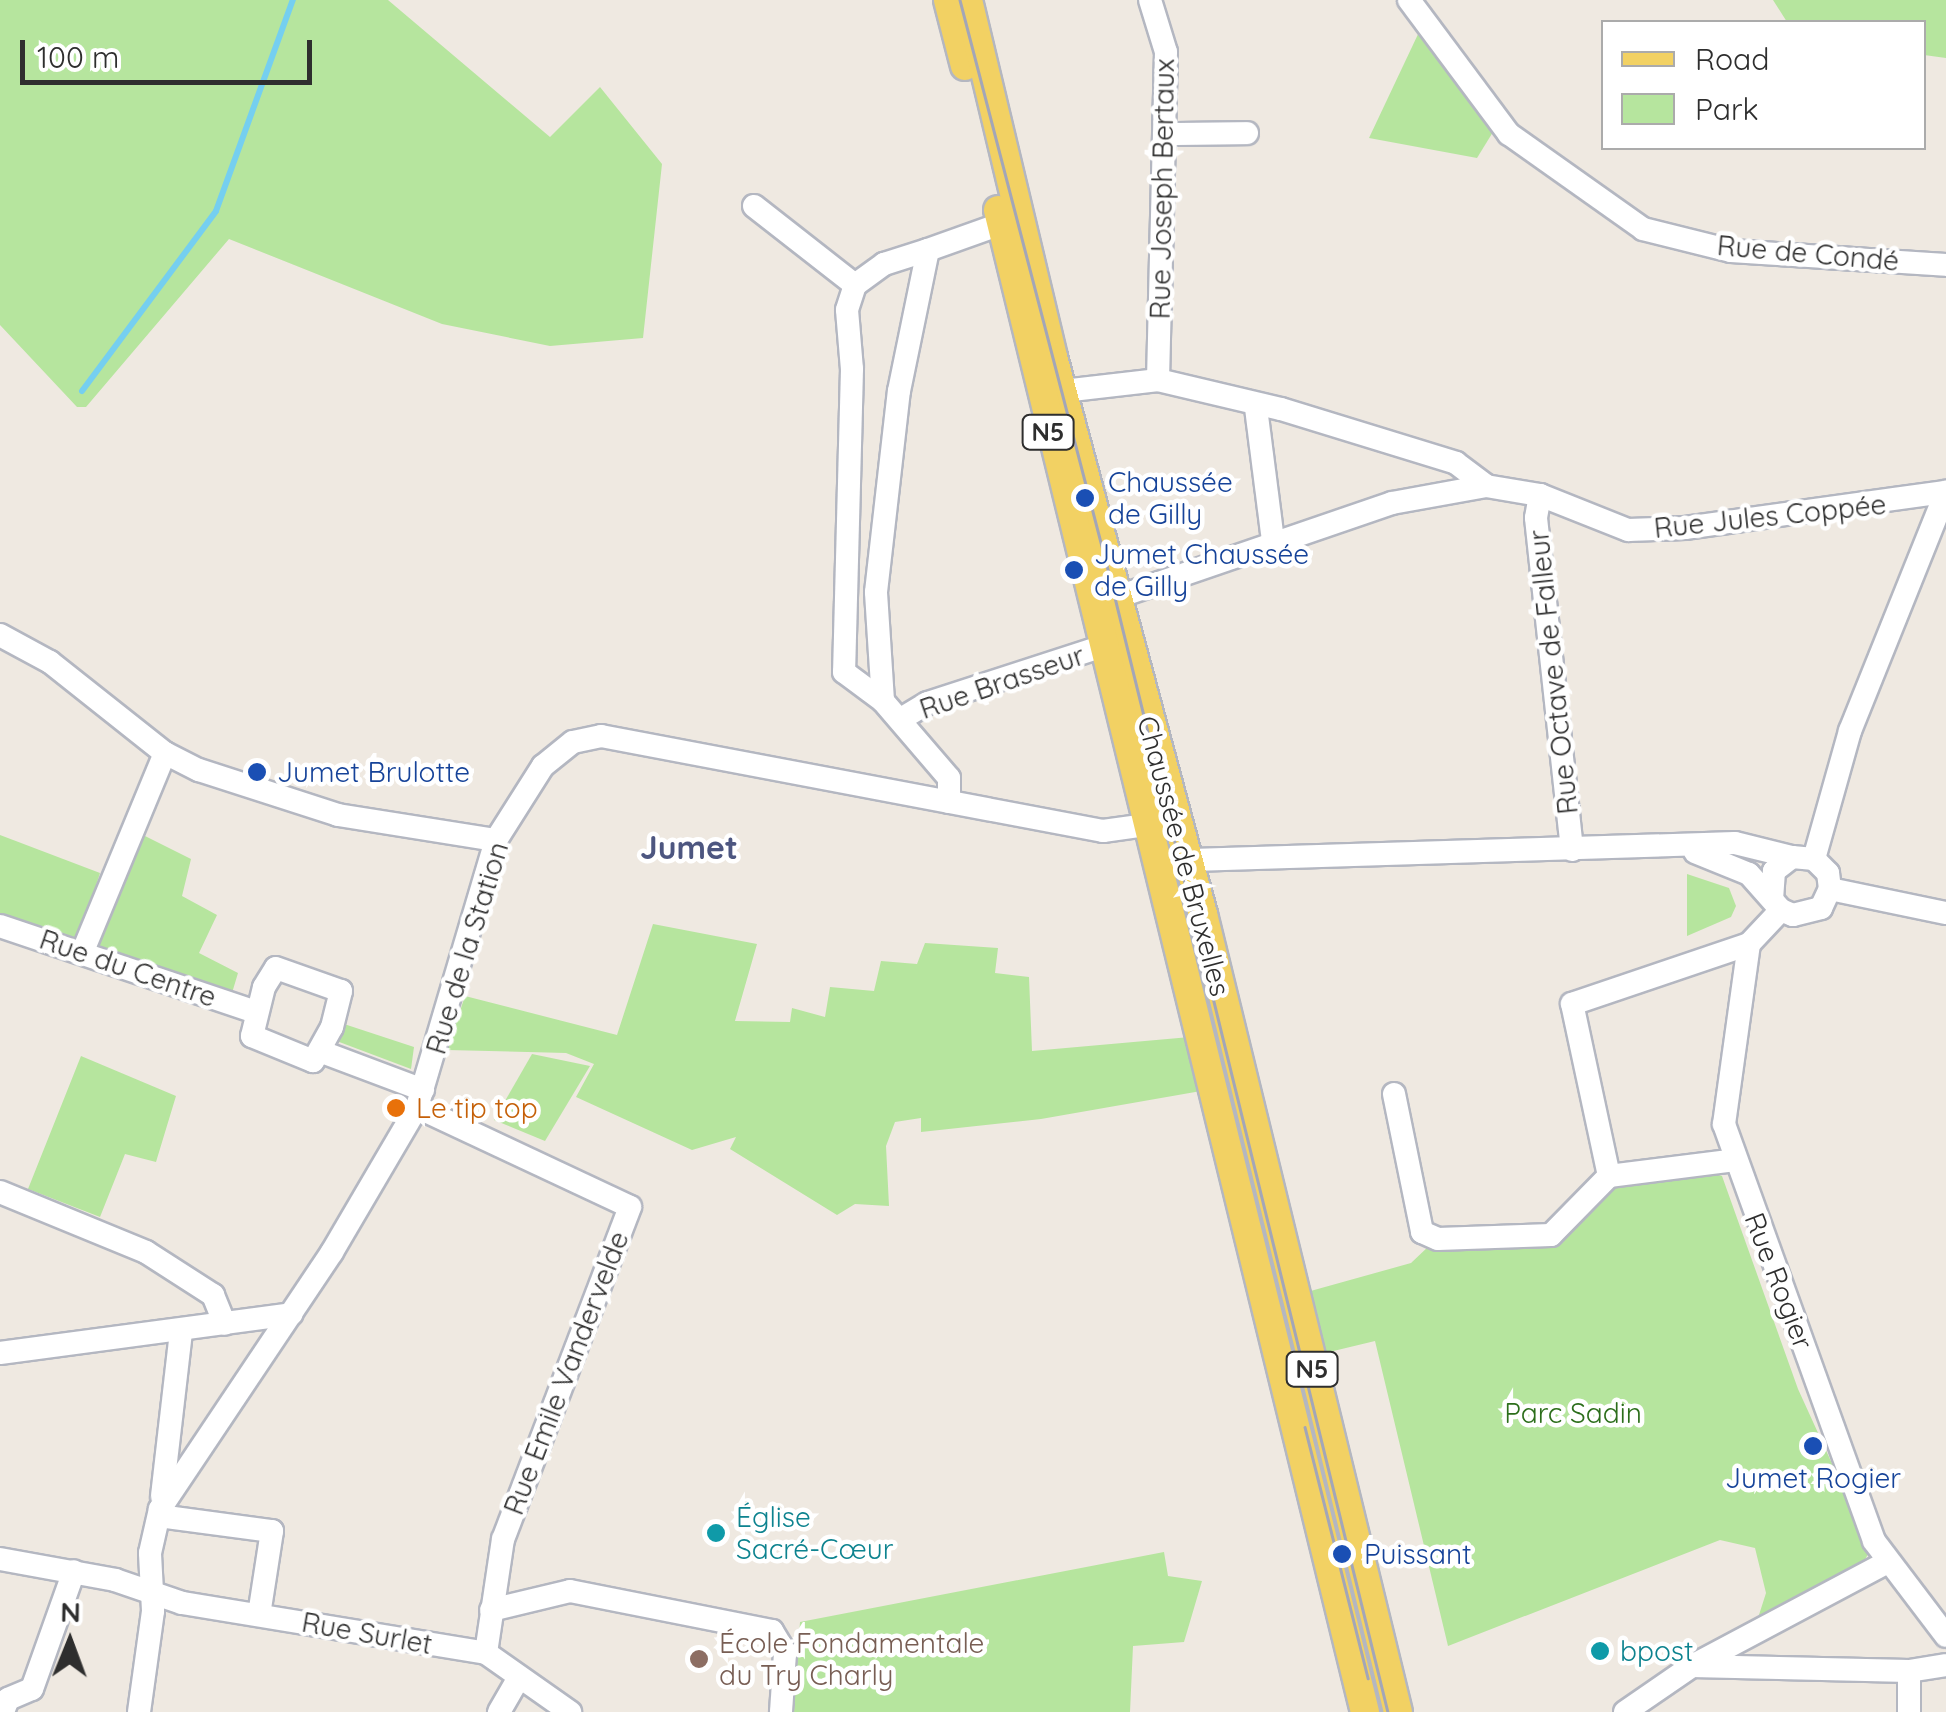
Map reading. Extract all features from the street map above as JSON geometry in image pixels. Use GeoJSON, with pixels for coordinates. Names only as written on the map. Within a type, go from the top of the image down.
{"type":"FeatureCollection","features":[{"type":"Feature","properties":{"kind":"main road","name":"Chaussée de Bruxelles"},"geometry":{"type":"LineString","coordinates":[[948,0],[1001,224],[1173,860],[1229,1022],[1398,1712]]}},
{"type":"Feature","properties":{"kind":"main road","name":"Chaussée de Bruxelles"},"geometry":{"type":"LineString","coordinates":[[968,0],[1063,391],[1105,602],[1104,646],[1163,823]]}},
{"type":"Feature","properties":{"kind":"main road","name":"Chaussée de Bruxelles"},"geometry":{"type":"LineString","coordinates":[[1173,860],[1199,1028],[1365,1712]]}},
{"type":"Feature","properties":{"kind":"street","name":"Rue Joseph Bertaux"},"geometry":{"type":"LineString","coordinates":[[1150,0],[1166,52],[1158,380]]}},
{"type":"Feature","properties":{"kind":"street","name":"Rue de Condé"},"geometry":{"type":"LineString","coordinates":[[1409,0],[1509,134],[1644,229],[1731,251],[1946,264]]}},
{"type":"Feature","properties":{"kind":"street"},"geometry":{"type":"LineString","coordinates":[[1166,134],[1247,133]]}},
{"type":"Feature","properties":{"kind":"street"},"geometry":{"type":"LineString","coordinates":[[754,206],[854,285]]}},
{"type":"Feature","properties":{"kind":"street"},"geometry":{"type":"LineString","coordinates":[[948,802],[949,778],[901,718],[844,672],[851,420],[847,310],[854,285],[884,264],[1001,224]]}},
{"type":"Feature","properties":{"kind":"street"},"geometry":{"type":"LineString","coordinates":[[883,701],[879,561],[895,422],[928,250]]}},
{"type":"Feature","properties":{"kind":"street"},"geometry":{"type":"LineString","coordinates":[[1063,391],[1158,380],[1256,408],[1280,409],[1456,463],[1486,486]]}},
{"type":"Feature","properties":{"kind":"street"},"geometry":{"type":"LineString","coordinates":[[1256,408],[1274,548]]}},
{"type":"Feature","properties":{"kind":"street"},"geometry":{"type":"LineString","coordinates":[[851,420],[895,422]]}},
{"type":"Feature","properties":{"kind":"street"},"geometry":{"type":"LineString","coordinates":[[1105,602],[1274,548],[1392,503],[1486,486]]}},
{"type":"Feature","properties":{"kind":"street","name":"Rue Jules Coppée"},"geometry":{"type":"LineString","coordinates":[[1486,486],[1540,494],[1628,530],[1685,528],[1946,492]]}},
{"type":"Feature","properties":{"kind":"street"},"geometry":{"type":"LineString","coordinates":[[1608,1176],[1572,1004],[1749,944],[1776,904],[1774,871],[1803,858],[1946,492]]}},
{"type":"Feature","properties":{"kind":"street","name":"Rue Octave de Falleur"},"geometry":{"type":"LineString","coordinates":[[1540,494],[1536,518],[1572,850]]}},
{"type":"Feature","properties":{"kind":"street"},"geometry":{"type":"LineString","coordinates":[[846,558],[879,561]]}},
{"type":"Feature","properties":{"kind":"street"},"geometry":{"type":"LineString","coordinates":[[0,635],[50,662],[164,752],[306,807],[496,840]]}},
{"type":"Feature","properties":{"kind":"street","name":"Rue Brasseur"},"geometry":{"type":"LineString","coordinates":[[901,718],[928,703],[1104,646]]}},
{"type":"Feature","properties":{"kind":"street","name":"Rue de la Station"},"geometry":{"type":"LineString","coordinates":[[138,1712],[153,1611],[147,1592],[159,1512],[291,1314],[420,1098],[496,840],[543,766],[573,742],[601,736],[1103,831],[1163,823]]}},
{"type":"Feature","properties":{"kind":"street"},"geometry":{"type":"LineString","coordinates":[[83,951],[164,752]]}},
{"type":"Feature","properties":{"kind":"street"},"geometry":{"type":"LineString","coordinates":[[1173,860],[1735,844],[1803,858],[1828,873],[1830,889],[1812,914],[1776,904],[1732,864],[1672,848]]}},
{"type":"Feature","properties":{"kind":"street"},"geometry":{"type":"LineString","coordinates":[[1830,889],[1946,912]]}},
{"type":"Feature","properties":{"kind":"street","name":"Rue du Centre"},"geometry":{"type":"LineString","coordinates":[[0,926],[255,1012]]}},
{"type":"Feature","properties":{"kind":"street","name":"Rue Rogier"},"geometry":{"type":"LineString","coordinates":[[1749,944],[1726,1080],[1724,1124],[1886,1563],[1946,1636]]}},
{"type":"Feature","properties":{"kind":"street"},"geometry":{"type":"LineString","coordinates":[[276,968],[341,992],[322,1052],[313,1061],[255,1039],[255,1012],[276,968]]}},
{"type":"Feature","properties":{"kind":"street"},"geometry":{"type":"LineString","coordinates":[[322,1052],[420,1098]]}},
{"type":"Feature","properties":{"kind":"street"},"geometry":{"type":"LineString","coordinates":[[1394,1094],[1427,1236],[1551,1235],[1608,1176],[1735,1160]]}},
{"type":"Feature","properties":{"kind":"street","name":"Rue Emile Vandervelde"},"geometry":{"type":"LineString","coordinates":[[420,1098],[630,1207],[503,1539],[486,1654]]}},
{"type":"Feature","properties":{"kind":"street"},"geometry":{"type":"LineString","coordinates":[[0,1192],[146,1252],[213,1295],[225,1324]]}},
{"type":"Feature","properties":{"kind":"street"},"geometry":{"type":"LineString","coordinates":[[0,1353],[291,1314]]}},
{"type":"Feature","properties":{"kind":"street"},"geometry":{"type":"LineString","coordinates":[[181,1331],[159,1512],[272,1531],[259,1615]]}},
{"type":"Feature","properties":{"kind":"street","name":"Rue Surlet"},"geometry":{"type":"LineString","coordinates":[[0,1560],[74,1571],[147,1592],[259,1615],[486,1654],[570,1712]]}},
{"type":"Feature","properties":{"kind":"street"},"geometry":{"type":"LineString","coordinates":[[1625,1712],[1692,1666],[1886,1563]]}},
{"type":"Feature","properties":{"kind":"street"},"geometry":{"type":"LineString","coordinates":[[3,1712],[8,1699],[32,1689],[74,1571]]}},
{"type":"Feature","properties":{"kind":"street"},"geometry":{"type":"LineString","coordinates":[[491,1610],[570,1591],[772,1631],[785,1653],[781,1712]]}},
{"type":"Feature","properties":{"kind":"street"},"geometry":{"type":"LineString","coordinates":[[1692,1666],[1909,1671],[1946,1665]]}},
{"type":"Feature","properties":{"kind":"street"},"geometry":{"type":"LineString","coordinates":[[1909,1671],[1909,1712]]}},
{"type":"Feature","properties":{"kind":"street"},"geometry":{"type":"LineString","coordinates":[[499,1712],[519,1678]]}},
{"type":"Feature","properties":{"kind":"green space"},"geometry":{"type":"Polygon","coordinates":[[[0,0],[388,0],[550,137],[600,87],[662,164],[643,338],[550,346],[442,324],[229,239],[86,407],[77,407],[0,325],[0,0]]]}},
{"type":"Feature","properties":{"kind":"green space"},"geometry":{"type":"Polygon","coordinates":[[[1773,0],[1946,0],[1946,58],[1926,55],[1926,20],[1786,20],[1773,0]]]}},
{"type":"Feature","properties":{"kind":"green space"},"geometry":{"type":"Polygon","coordinates":[[[1420,30],[1493,132],[1477,158],[1369,138],[1420,30]]]}},
{"type":"Feature","properties":{"kind":"green space"},"geometry":{"type":"Polygon","coordinates":[[[133,830],[191,859],[182,896],[217,915],[199,953],[238,973],[229,1003],[83,951],[133,830]]]}},
{"type":"Feature","properties":{"kind":"green space"},"geometry":{"type":"Polygon","coordinates":[[[0,835],[100,873],[76,949],[0,925],[0,835]]]}},
{"type":"Feature","properties":{"kind":"green space"},"geometry":{"type":"Polygon","coordinates":[[[1687,874],[1729,888],[1736,906],[1731,917],[1687,936],[1687,874]]]}},
{"type":"Feature","properties":{"kind":"green space"},"geometry":{"type":"Polygon","coordinates":[[[653,924],[757,944],[735,1021],[790,1022],[792,1008],[825,1017],[830,987],[874,991],[881,961],[917,964],[925,943],[998,948],[995,973],[1029,977],[1032,1051],[1190,1037],[1201,1091],[1041,1119],[921,1132],[921,1118],[895,1122],[886,1146],[889,1206],[855,1204],[837,1215],[730,1149],[736,1137],[692,1150],[576,1097],[594,1064],[566,1053],[447,1050],[465,996],[617,1035],[653,924]]]}},
{"type":"Feature","properties":{"kind":"green space"},"geometry":{"type":"Polygon","coordinates":[[[341,1023],[414,1047],[411,1069],[334,1040],[341,1023]]]}},
{"type":"Feature","properties":{"kind":"green space"},"geometry":{"type":"Polygon","coordinates":[[[532,1054],[590,1066],[545,1141],[494,1120],[532,1054]]]}},
{"type":"Feature","properties":{"kind":"green space"},"geometry":{"type":"Polygon","coordinates":[[[81,1056],[176,1096],[156,1162],[125,1154],[100,1217],[28,1189],[81,1056]]]}},
{"type":"Feature","properties":{"kind":"green space","name":"Parc Sadin"},"geometry":{"type":"Polygon","coordinates":[[[1712,1173],[1722,1176],[1798,1389],[1871,1549],[1863,1563],[1758,1618],[1766,1593],[1755,1548],[1720,1540],[1448,1646],[1375,1341],[1321,1354],[1307,1292],[1411,1263],[1430,1245],[1559,1242],[1610,1187],[1712,1173]]]}},
{"type":"Feature","properties":{"kind":"green space"},"geometry":{"type":"Polygon","coordinates":[[[1164,1552],[1168,1576],[1202,1581],[1184,1642],[1133,1646],[1130,1712],[794,1712],[800,1622],[1164,1552]]]}},
{"type":"Feature","properties":{"kind":"waterway"},"geometry":{"type":"LineString","coordinates":[[82,391],[216,211],[293,0]]}},
{"type":"Feature","properties":{"kind":"tram line"},"geometry":{"type":"LineString","coordinates":[[960,0],[1110,577],[1388,1712]]}},
{"type":"Feature","properties":{"kind":"tram line"},"geometry":{"type":"LineString","coordinates":[[1305,1427],[1368,1678]]}},
{"type":"Feature","properties":{"kind":"place","name":"Chaussée de Gilly"},"geometry":{"type":"Point","coordinates":[1085,498]}},
{"type":"Feature","properties":{"kind":"place","name":"Jumet Chaussée de Gilly"},"geometry":{"type":"Point","coordinates":[1074,570]}},
{"type":"Feature","properties":{"kind":"place","name":"Jumet Brulotte"},"geometry":{"type":"Point","coordinates":[257,772]}},
{"type":"Feature","properties":{"kind":"place","name":"Le tip top"},"geometry":{"type":"Point","coordinates":[396,1108]}},
{"type":"Feature","properties":{"kind":"place","name":"Jumet Rogier"},"geometry":{"type":"Point","coordinates":[1813,1446]}},
{"type":"Feature","properties":{"kind":"place","name":"Église Sacré-Cœur"},"geometry":{"type":"Point","coordinates":[716,1533]}},
{"type":"Feature","properties":{"kind":"place","name":"Puissant"},"geometry":{"type":"Point","coordinates":[1342,1554]}},
{"type":"Feature","properties":{"kind":"place","name":"bpost"},"geometry":{"type":"Point","coordinates":[1600,1651]}},
{"type":"Feature","properties":{"kind":"place","name":"École Fondamentale du Try Charly"},"geometry":{"type":"Point","coordinates":[699,1659]}},
{"type":"Feature","properties":{"kind":"district","name":"Jumet"},"geometry":{"type":"Point","coordinates":[689,847]}}]}
